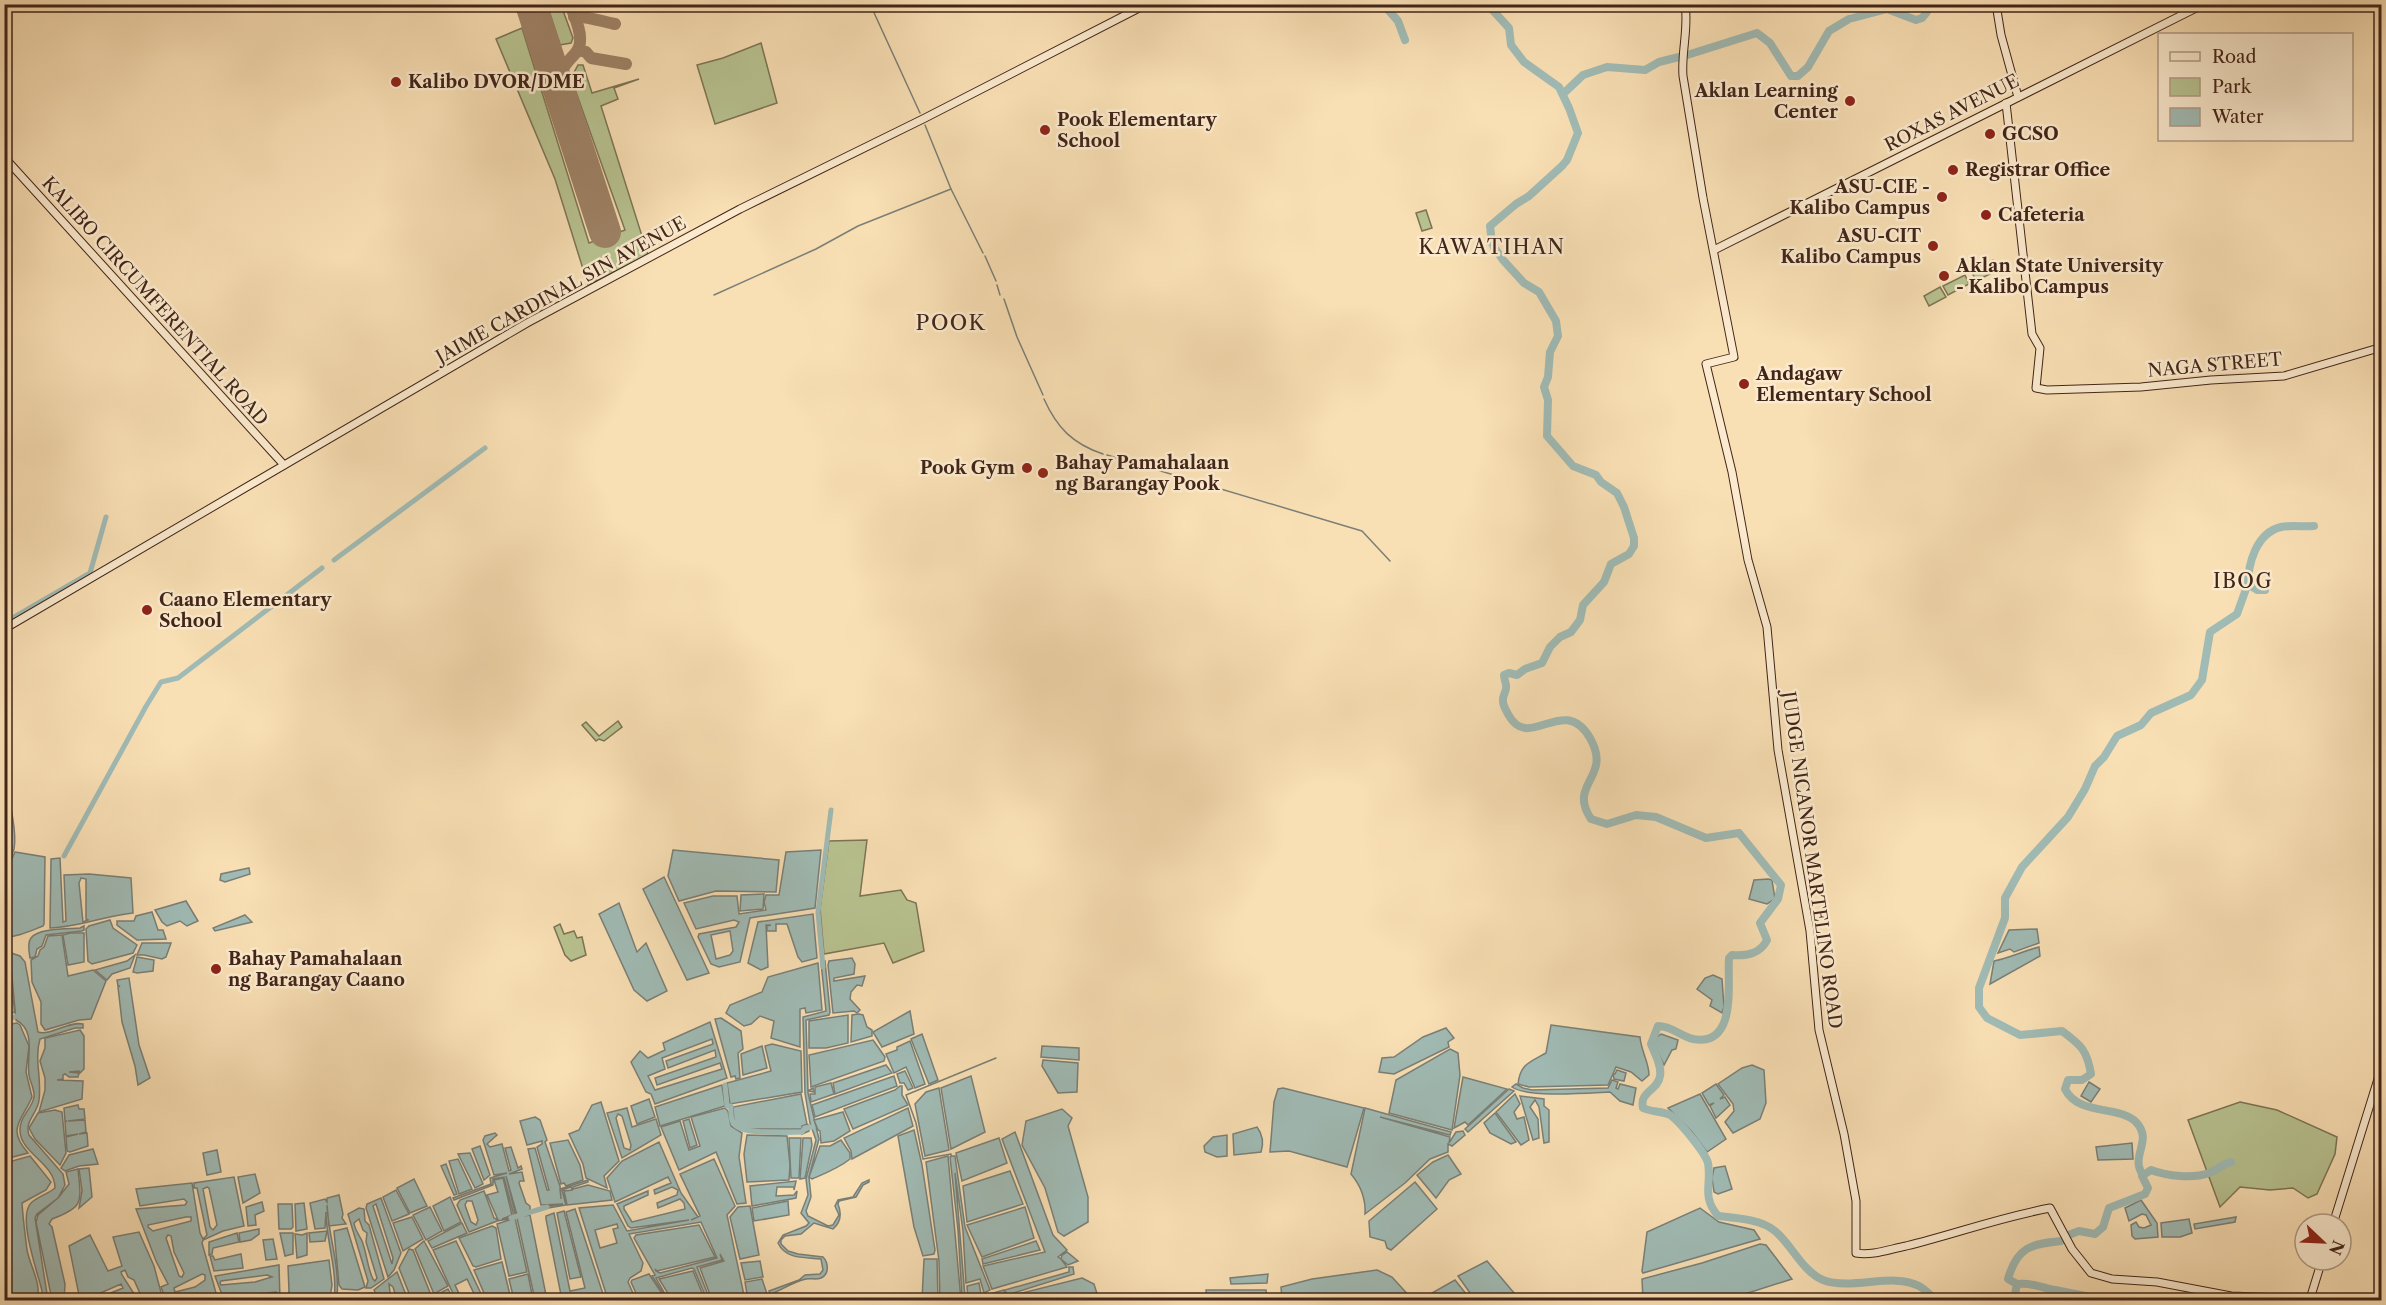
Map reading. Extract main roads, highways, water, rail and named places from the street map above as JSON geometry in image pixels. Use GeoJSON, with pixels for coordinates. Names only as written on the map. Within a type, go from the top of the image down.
{"type":"FeatureCollection","features":[{"type":"Feature","properties":{"kind":"main road","name":"JAIME CARDINAL SIN AVENUE"},"geometry":{"type":"LineString","coordinates":[[4,628],[527,323],[724,218],[1147,4]]}},
{"type":"Feature","properties":{"kind":"main road","name":"JUDGE NICANOR MARTELINO ROAD"},"geometry":{"type":"LineString","coordinates":[[1685,4],[1683,76],[1734,357],[1706,364],[1732,472],[1748,560],[1767,627],[1778,750],[1810,931],[1819,1030],[1844,1134],[1856,1201],[1854,1248],[1856,1252],[1866,1255],[2050,1208],[2072,1250],[2091,1273],[2105,1278],[2157,1282],[2231,1296],[2310,1299],[2318,1272]]}},
{"type":"Feature","properties":{"kind":"main road"},"geometry":{"type":"LineString","coordinates":[[1996,4],[2001,35],[2018,97]]}},
{"type":"Feature","properties":{"kind":"main road","name":"ROXAS AVENUE"},"geometry":{"type":"LineString","coordinates":[[1714,250],[2204,4]]}},
{"type":"Feature","properties":{"kind":"main road","name":"NAGA STREET"},"geometry":{"type":"LineString","coordinates":[[2006,103],[2032,334],[2040,348],[2036,388],[2047,390],[2141,387],[2284,376],[2382,347]]}},
{"type":"Feature","properties":{"kind":"main road","name":"KALIBO CIRCUMFERENTIAL ROAD"},"geometry":{"type":"LineString","coordinates":[[4,157],[284,465]]}},
{"type":"Feature","properties":{"kind":"main road"},"geometry":{"type":"LineString","coordinates":[[2337,1212],[2382,1066]]}},
{"type":"Feature","properties":{"kind":"water"},"geometry":{"type":"Polygon","coordinates":[[[5,699],[7,700],[9,734],[5,739],[5,699]]]}},
{"type":"Feature","properties":{"kind":"water"},"geometry":{"type":"Polygon","coordinates":[[[5,785],[10,788],[15,841],[5,871],[5,785]]]}},
{"type":"Feature","properties":{"kind":"water"},"geometry":{"type":"Polygon","coordinates":[[[673,850],[779,860],[776,892],[716,891],[679,901],[668,876],[673,850]]]}},
{"type":"Feature","properties":{"kind":"water"},"geometry":{"type":"Polygon","coordinates":[[[821,850],[815,908],[750,918],[740,962],[719,967],[711,964],[698,937],[699,934],[736,927],[739,922],[734,920],[696,929],[684,903],[713,896],[737,896],[739,914],[766,910],[764,902],[766,895],[779,895],[786,852],[821,850]],[[730,931],[711,935],[716,959],[730,955],[733,951],[730,931]]]}},
{"type":"Feature","properties":{"kind":"water"},"geometry":{"type":"Polygon","coordinates":[[[15,852],[45,857],[44,924],[24,933],[4,937],[5,874],[15,852]]]}},
{"type":"Feature","properties":{"kind":"water"},"geometry":{"type":"Polygon","coordinates":[[[60,858],[63,922],[66,921],[64,875],[89,874],[131,878],[133,913],[50,928],[51,859],[60,858]],[[81,878],[79,883],[83,922],[88,920],[86,919],[86,879],[81,878]]]}},
{"type":"Feature","properties":{"kind":"water"},"geometry":{"type":"Polygon","coordinates":[[[249,868],[250,874],[225,882],[220,880],[221,874],[249,868]]]}},
{"type":"Feature","properties":{"kind":"water"},"geometry":{"type":"Polygon","coordinates":[[[664,877],[709,973],[687,980],[643,889],[664,877]]]}},
{"type":"Feature","properties":{"kind":"water"},"geometry":{"type":"Polygon","coordinates":[[[1754,880],[1772,880],[1775,899],[1767,904],[1749,899],[1754,880]]]}},
{"type":"Feature","properties":{"kind":"water"},"geometry":{"type":"Polygon","coordinates":[[[764,894],[763,909],[740,911],[741,895],[764,894]]]}},
{"type":"Feature","properties":{"kind":"water"},"geometry":{"type":"Polygon","coordinates":[[[186,901],[198,921],[187,926],[180,921],[167,926],[155,910],[186,901]]]}},
{"type":"Feature","properties":{"kind":"water"},"geometry":{"type":"Polygon","coordinates":[[[619,903],[637,952],[646,943],[667,991],[647,1001],[634,990],[599,914],[619,903]]]}},
{"type":"Feature","properties":{"kind":"water"},"geometry":{"type":"Polygon","coordinates":[[[152,912],[158,930],[163,930],[166,939],[137,940],[117,925],[117,921],[134,921],[136,916],[152,912]]]}},
{"type":"Feature","properties":{"kind":"water"},"geometry":{"type":"Polygon","coordinates":[[[813,914],[817,958],[802,962],[798,957],[787,924],[776,924],[776,931],[767,931],[767,926],[771,925],[766,925],[768,967],[761,970],[748,963],[758,922],[813,914]]]}},
{"type":"Feature","properties":{"kind":"water"},"geometry":{"type":"Polygon","coordinates":[[[245,915],[252,922],[215,931],[213,928],[245,915]]]}},
{"type":"Feature","properties":{"kind":"water"},"geometry":{"type":"Polygon","coordinates":[[[110,920],[113,928],[137,945],[133,953],[92,964],[88,961],[86,929],[110,920]]]}},
{"type":"Feature","properties":{"kind":"water"},"geometry":{"type":"Polygon","coordinates":[[[84,926],[82,931],[46,935],[35,957],[30,958],[29,942],[34,935],[40,932],[84,926]]]}},
{"type":"Feature","properties":{"kind":"water"},"geometry":{"type":"Polygon","coordinates":[[[2037,929],[2039,943],[2014,952],[2010,949],[1998,953],[2009,930],[2037,929]]]}},
{"type":"Feature","properties":{"kind":"water"},"geometry":{"type":"Polygon","coordinates":[[[84,933],[84,962],[68,965],[63,935],[84,933]]]}},
{"type":"Feature","properties":{"kind":"water"},"geometry":{"type":"Polygon","coordinates":[[[62,935],[68,976],[93,970],[106,981],[91,1019],[79,1020],[45,1030],[41,1024],[41,1002],[32,982],[31,960],[38,956],[48,936],[62,935]]]}},
{"type":"Feature","properties":{"kind":"water"},"geometry":{"type":"Polygon","coordinates":[[[142,943],[171,943],[166,957],[162,959],[137,955],[142,943]]]}},
{"type":"Feature","properties":{"kind":"water"},"geometry":{"type":"Polygon","coordinates":[[[2039,947],[2040,956],[1990,984],[1994,961],[2039,947]]]}},
{"type":"Feature","properties":{"kind":"water"},"geometry":{"type":"Polygon","coordinates":[[[5,951],[20,956],[25,962],[38,1032],[43,1033],[83,1024],[83,1028],[75,1028],[40,1039],[38,1047],[39,1100],[28,1125],[29,1135],[63,1174],[65,1185],[58,1198],[35,1218],[48,1300],[42,1300],[26,1220],[27,1210],[31,1203],[55,1188],[54,1179],[26,1146],[20,1131],[21,1121],[33,1101],[34,1094],[28,1068],[29,1037],[16,1020],[11,967],[5,963],[5,951]]]}},
{"type":"Feature","properties":{"kind":"water"},"geometry":{"type":"Polygon","coordinates":[[[135,955],[130,968],[112,974],[107,980],[95,970],[127,961],[135,955]]]}},
{"type":"Feature","properties":{"kind":"water"},"geometry":{"type":"Polygon","coordinates":[[[137,957],[154,960],[153,971],[133,972],[137,957]]]}},
{"type":"Feature","properties":{"kind":"water"},"geometry":{"type":"Polygon","coordinates":[[[852,958],[855,964],[854,974],[834,978],[834,981],[865,976],[862,986],[857,985],[851,992],[850,999],[860,1010],[857,1013],[854,1011],[833,1013],[829,961],[852,958]]]}},
{"type":"Feature","properties":{"kind":"water"},"geometry":{"type":"Polygon","coordinates":[[[825,961],[830,1012],[829,1015],[806,1020],[808,1091],[819,1139],[809,1177],[811,1197],[806,1211],[808,1216],[828,1226],[833,1225],[839,1215],[835,1206],[838,1200],[853,1197],[862,1183],[869,1180],[869,1182],[863,1185],[856,1197],[839,1201],[840,1218],[833,1229],[814,1223],[801,1234],[785,1236],[781,1240],[781,1244],[788,1251],[823,1257],[827,1271],[821,1278],[802,1280],[774,1293],[777,1300],[772,1300],[769,1291],[799,1280],[805,1275],[820,1274],[823,1270],[821,1259],[791,1255],[778,1243],[783,1235],[809,1223],[801,1213],[808,1195],[806,1179],[816,1140],[810,1123],[805,1093],[803,1017],[826,1011],[821,962],[825,961]]]}},
{"type":"Feature","properties":{"kind":"water"},"geometry":{"type":"Polygon","coordinates":[[[818,963],[822,1010],[806,1013],[805,1008],[800,1009],[800,1047],[771,1038],[774,1021],[760,1016],[751,1024],[744,1026],[726,1013],[730,1005],[762,992],[768,977],[818,963]]]}},
{"type":"Feature","properties":{"kind":"water"},"geometry":{"type":"Polygon","coordinates":[[[5,967],[9,972],[15,1012],[5,1015],[5,967]]]}},
{"type":"Feature","properties":{"kind":"water"},"geometry":{"type":"Polygon","coordinates":[[[1713,975],[1722,979],[1724,1007],[1722,1013],[1710,1006],[1712,1000],[1697,989],[1705,978],[1713,975]]]}},
{"type":"Feature","properties":{"kind":"water"},"geometry":{"type":"Polygon","coordinates":[[[129,978],[139,1045],[150,1078],[138,1085],[122,1022],[118,987],[120,986],[117,980],[129,978]]]}},
{"type":"Feature","properties":{"kind":"water"},"geometry":{"type":"Polygon","coordinates":[[[910,1011],[914,1034],[882,1047],[873,1032],[910,1011]]]}},
{"type":"Feature","properties":{"kind":"water"},"geometry":{"type":"Polygon","coordinates":[[[848,1015],[848,1043],[826,1048],[809,1048],[809,1021],[848,1015]]]}},
{"type":"Feature","properties":{"kind":"water"},"geometry":{"type":"Polygon","coordinates":[[[852,1015],[863,1015],[867,1027],[872,1030],[872,1036],[851,1042],[852,1015]]]}},
{"type":"Feature","properties":{"kind":"water"},"geometry":{"type":"Polygon","coordinates":[[[721,1018],[741,1031],[743,1049],[738,1053],[740,1078],[731,1077],[715,1019],[721,1018]]]}},
{"type":"Feature","properties":{"kind":"water"},"geometry":{"type":"Polygon","coordinates":[[[710,1022],[727,1078],[655,1104],[651,1094],[646,1092],[631,1062],[640,1051],[648,1058],[665,1050],[663,1043],[710,1022]],[[712,1039],[662,1058],[665,1069],[648,1076],[655,1090],[722,1069],[720,1063],[657,1085],[655,1078],[716,1057],[715,1050],[668,1068],[666,1061],[713,1044],[712,1039]]]}},
{"type":"Feature","properties":{"kind":"water"},"geometry":{"type":"Polygon","coordinates":[[[17,1023],[29,1046],[26,1072],[32,1097],[17,1131],[21,1144],[28,1153],[5,1159],[5,1025],[17,1023]]]}},
{"type":"Feature","properties":{"kind":"water"},"geometry":{"type":"Polygon","coordinates":[[[1551,1025],[1640,1037],[1649,1075],[1642,1081],[1631,1072],[1616,1067],[1608,1085],[1529,1087],[1518,1084],[1524,1068],[1531,1061],[1546,1053],[1551,1025]]]}},
{"type":"Feature","properties":{"kind":"water"},"geometry":{"type":"Polygon","coordinates":[[[1446,1028],[1454,1038],[1448,1042],[1449,1047],[1394,1074],[1379,1072],[1382,1058],[1394,1057],[1423,1037],[1446,1028]]]}},
{"type":"Feature","properties":{"kind":"water"},"geometry":{"type":"Polygon","coordinates":[[[80,1030],[84,1036],[84,1069],[80,1073],[79,1071],[69,1072],[79,1073],[78,1077],[69,1077],[65,1074],[63,1079],[57,1080],[83,1081],[82,1099],[39,1112],[45,1090],[45,1078],[40,1061],[45,1048],[45,1038],[80,1030]]]}},
{"type":"Feature","properties":{"kind":"water"},"geometry":{"type":"Polygon","coordinates":[[[922,1034],[938,1080],[929,1084],[911,1039],[922,1034]]]}},
{"type":"Feature","properties":{"kind":"water"},"geometry":{"type":"Polygon","coordinates":[[[1661,1034],[1678,1040],[1676,1049],[1672,1050],[1664,1065],[1654,1044],[1661,1034]]]}},
{"type":"Feature","properties":{"kind":"water"},"geometry":{"type":"Polygon","coordinates":[[[873,1040],[885,1057],[884,1061],[811,1087],[809,1055],[873,1040]]]}},
{"type":"Feature","properties":{"kind":"water"},"geometry":{"type":"Polygon","coordinates":[[[910,1041],[925,1084],[915,1088],[906,1067],[894,1073],[886,1054],[910,1041]]]}},
{"type":"Feature","properties":{"kind":"water"},"geometry":{"type":"Polygon","coordinates":[[[772,1044],[801,1051],[802,1092],[730,1104],[727,1083],[771,1071],[765,1046],[772,1044]]]}},
{"type":"Feature","properties":{"kind":"water"},"geometry":{"type":"Polygon","coordinates":[[[762,1046],[767,1068],[743,1075],[741,1054],[762,1046]]]}},
{"type":"Feature","properties":{"kind":"water"},"geometry":{"type":"Polygon","coordinates":[[[1042,1046],[1079,1048],[1079,1060],[1041,1057],[1042,1046]]]}},
{"type":"Feature","properties":{"kind":"water"},"geometry":{"type":"Polygon","coordinates":[[[1450,1049],[1458,1053],[1460,1075],[1452,1130],[1389,1113],[1396,1080],[1450,1049]]]}},
{"type":"Feature","properties":{"kind":"water"},"geometry":{"type":"Polygon","coordinates":[[[1043,1060],[1078,1063],[1077,1092],[1058,1093],[1042,1066],[1043,1060]]]}},
{"type":"Feature","properties":{"kind":"water"},"geometry":{"type":"Polygon","coordinates":[[[886,1065],[892,1073],[835,1094],[833,1083],[886,1065]]]}},
{"type":"Feature","properties":{"kind":"water"},"geometry":{"type":"Polygon","coordinates":[[[1752,1065],[1764,1070],[1766,1103],[1760,1119],[1733,1133],[1725,1122],[1734,1111],[1733,1104],[1718,1084],[1742,1068],[1752,1065]]]}},
{"type":"Feature","properties":{"kind":"water"},"geometry":{"type":"Polygon","coordinates":[[[1617,1070],[1626,1073],[1624,1081],[1614,1079],[1613,1074],[1617,1070]]]}},
{"type":"Feature","properties":{"kind":"water"},"geometry":{"type":"Polygon","coordinates":[[[905,1071],[913,1088],[908,1090],[904,1083],[900,1083],[897,1074],[905,1071]]]}},
{"type":"Feature","properties":{"kind":"water"},"geometry":{"type":"Polygon","coordinates":[[[894,1076],[897,1086],[815,1117],[812,1105],[894,1076]]]}},
{"type":"Feature","properties":{"kind":"water"},"geometry":{"type":"Polygon","coordinates":[[[971,1076],[985,1132],[951,1149],[941,1088],[971,1076]]]}},
{"type":"Feature","properties":{"kind":"water"},"geometry":{"type":"Polygon","coordinates":[[[1463,1077],[1507,1089],[1468,1125],[1465,1122],[1454,1128],[1463,1077]]]}},
{"type":"Feature","properties":{"kind":"water"},"geometry":{"type":"Polygon","coordinates":[[[1612,1080],[1618,1082],[1616,1088],[1618,1089],[1620,1084],[1636,1088],[1633,1105],[1620,1101],[1610,1092],[1544,1094],[1531,1093],[1512,1087],[1516,1084],[1532,1090],[1608,1088],[1612,1080]]]}},
{"type":"Feature","properties":{"kind":"water"},"geometry":{"type":"Polygon","coordinates":[[[2089,1082],[2100,1089],[2091,1102],[2081,1096],[2089,1082]]]}},
{"type":"Feature","properties":{"kind":"water"},"geometry":{"type":"Polygon","coordinates":[[[831,1083],[834,1094],[811,1102],[810,1094],[815,1094],[815,1087],[831,1083]]]}},
{"type":"Feature","properties":{"kind":"water"},"geometry":{"type":"Polygon","coordinates":[[[1716,1084],[1724,1095],[1720,1099],[1725,1097],[1730,1105],[1716,1118],[1710,1106],[1714,1103],[1709,1105],[1702,1093],[1716,1084]]]}},
{"type":"Feature","properties":{"kind":"water"},"geometry":{"type":"Polygon","coordinates":[[[722,1085],[725,1106],[660,1126],[655,1107],[722,1085]]]}},
{"type":"Feature","properties":{"kind":"water"},"geometry":{"type":"Polygon","coordinates":[[[902,1086],[902,1095],[908,1105],[853,1129],[844,1109],[895,1090],[902,1086]]]}},
{"type":"Feature","properties":{"kind":"water"},"geometry":{"type":"Polygon","coordinates":[[[939,1088],[949,1150],[925,1156],[915,1104],[926,1092],[939,1088]]]}},
{"type":"Feature","properties":{"kind":"water"},"geometry":{"type":"Polygon","coordinates":[[[1283,1088],[1364,1108],[1347,1167],[1289,1151],[1270,1152],[1274,1102],[1278,1089],[1283,1088]]]}},
{"type":"Feature","properties":{"kind":"water"},"geometry":{"type":"Polygon","coordinates":[[[1509,1089],[1514,1091],[1468,1132],[1465,1129],[1509,1089]]]}},
{"type":"Feature","properties":{"kind":"water"},"geometry":{"type":"Polygon","coordinates":[[[801,1094],[807,1124],[802,1126],[802,1129],[743,1129],[734,1123],[733,1107],[801,1094]]]}},
{"type":"Feature","properties":{"kind":"water"},"geometry":{"type":"Polygon","coordinates":[[[1515,1094],[1520,1104],[1514,1112],[1517,1119],[1524,1117],[1529,1140],[1521,1145],[1496,1112],[1515,1094]]]}},
{"type":"Feature","properties":{"kind":"water"},"geometry":{"type":"Polygon","coordinates":[[[1700,1094],[1726,1139],[1707,1152],[1692,1132],[1668,1108],[1700,1094]]]}},
{"type":"Feature","properties":{"kind":"water"},"geometry":{"type":"Polygon","coordinates":[[[1520,1096],[1544,1099],[1544,1106],[1549,1110],[1549,1142],[1544,1143],[1539,1107],[1535,1100],[1530,1107],[1538,1119],[1539,1138],[1533,1140],[1520,1096]]]}},
{"type":"Feature","properties":{"kind":"water"},"geometry":{"type":"Polygon","coordinates":[[[649,1099],[655,1117],[637,1124],[631,1106],[649,1099]]]}},
{"type":"Feature","properties":{"kind":"water"},"geometry":{"type":"Polygon","coordinates":[[[601,1102],[619,1161],[604,1176],[607,1188],[586,1178],[583,1164],[569,1134],[579,1130],[592,1105],[601,1102]]]}},
{"type":"Feature","properties":{"kind":"water"},"geometry":{"type":"Polygon","coordinates":[[[78,1105],[79,1109],[84,1109],[85,1119],[68,1121],[85,1120],[86,1132],[79,1134],[87,1133],[88,1146],[70,1152],[67,1151],[66,1137],[78,1134],[66,1136],[65,1122],[67,1121],[65,1121],[64,1108],[78,1105]]]}},
{"type":"Feature","properties":{"kind":"water"},"geometry":{"type":"Polygon","coordinates":[[[627,1108],[632,1127],[656,1119],[661,1135],[622,1158],[607,1113],[627,1108]],[[618,1114],[616,1118],[624,1148],[630,1150],[631,1145],[622,1116],[618,1114]]]}},
{"type":"Feature","properties":{"kind":"water"},"geometry":{"type":"Polygon","coordinates":[[[725,1108],[728,1111],[731,1126],[742,1133],[739,1157],[746,1203],[737,1204],[716,1152],[679,1170],[661,1127],[680,1121],[689,1150],[700,1146],[691,1117],[725,1108]]]}},
{"type":"Feature","properties":{"kind":"water"},"geometry":{"type":"Polygon","coordinates":[[[908,1108],[913,1126],[852,1159],[851,1151],[844,1138],[908,1108]]]}},
{"type":"Feature","properties":{"kind":"water"},"geometry":{"type":"Polygon","coordinates":[[[1365,1108],[1451,1132],[1450,1135],[1380,1117],[1450,1137],[1449,1143],[1456,1132],[1463,1131],[1465,1135],[1452,1146],[1448,1144],[1448,1152],[1430,1159],[1405,1183],[1365,1214],[1362,1193],[1351,1174],[1365,1108]]]}},
{"type":"Feature","properties":{"kind":"water"},"geometry":{"type":"Polygon","coordinates":[[[1062,1109],[1072,1118],[1068,1126],[1088,1197],[1088,1222],[1064,1236],[1058,1232],[1045,1188],[1022,1145],[1026,1121],[1062,1109]]]}},
{"type":"Feature","properties":{"kind":"water"},"geometry":{"type":"Polygon","coordinates":[[[55,1110],[62,1112],[66,1153],[60,1165],[35,1139],[29,1128],[38,1113],[55,1110]]]}},
{"type":"Feature","properties":{"kind":"water"},"geometry":{"type":"Polygon","coordinates":[[[843,1112],[850,1131],[834,1141],[821,1143],[820,1131],[814,1120],[843,1112]]]}},
{"type":"Feature","properties":{"kind":"water"},"geometry":{"type":"Polygon","coordinates":[[[1495,1113],[1516,1142],[1511,1144],[1490,1133],[1484,1123],[1495,1113]]]}},
{"type":"Feature","properties":{"kind":"water"},"geometry":{"type":"Polygon","coordinates":[[[535,1117],[540,1120],[547,1140],[545,1142],[560,1189],[588,1180],[573,1189],[588,1185],[610,1191],[612,1200],[567,1205],[564,1191],[572,1190],[571,1187],[562,1190],[566,1205],[542,1209],[542,1207],[563,1204],[541,1205],[528,1149],[535,1148],[547,1190],[549,1190],[537,1147],[542,1144],[542,1141],[527,1145],[520,1121],[535,1117]]]}},
{"type":"Feature","properties":{"kind":"water"},"geometry":{"type":"Polygon","coordinates":[[[689,1119],[697,1145],[690,1148],[683,1121],[689,1119]]]}},
{"type":"Feature","properties":{"kind":"water"},"geometry":{"type":"Polygon","coordinates":[[[808,1125],[809,1131],[802,1134],[802,1129],[808,1125]]]}},
{"type":"Feature","properties":{"kind":"water"},"geometry":{"type":"Polygon","coordinates":[[[1257,1127],[1262,1139],[1261,1152],[1234,1155],[1233,1134],[1257,1127]]]}},
{"type":"Feature","properties":{"kind":"water"},"geometry":{"type":"Polygon","coordinates":[[[914,1130],[922,1165],[935,1250],[934,1254],[923,1256],[914,1227],[898,1136],[914,1130]]]}},
{"type":"Feature","properties":{"kind":"water"},"geometry":{"type":"Polygon","coordinates":[[[1015,1132],[1053,1235],[1067,1250],[1058,1257],[1067,1267],[992,1289],[983,1266],[1045,1252],[1002,1139],[1015,1132]]]}},
{"type":"Feature","properties":{"kind":"water"},"geometry":{"type":"Polygon","coordinates":[[[495,1133],[497,1135],[487,1144],[490,1147],[502,1144],[509,1171],[511,1170],[505,1148],[511,1147],[518,1168],[521,1166],[522,1169],[509,1174],[522,1172],[524,1181],[519,1183],[526,1203],[530,1206],[530,1211],[517,1215],[506,1176],[516,1217],[530,1215],[547,1300],[535,1300],[517,1218],[497,1221],[469,1232],[457,1205],[460,1200],[484,1191],[494,1218],[498,1220],[487,1195],[498,1192],[494,1180],[503,1178],[512,1215],[502,1219],[514,1216],[504,1177],[493,1179],[493,1185],[454,1200],[453,1198],[491,1184],[490,1178],[507,1173],[494,1175],[483,1140],[485,1136],[495,1133]],[[467,1201],[465,1205],[471,1222],[476,1225],[478,1220],[472,1201],[467,1201]]]}},
{"type":"Feature","properties":{"kind":"water"},"geometry":{"type":"Polygon","coordinates":[[[747,1135],[787,1136],[789,1180],[747,1182],[744,1154],[747,1135]]]}},
{"type":"Feature","properties":{"kind":"water"},"geometry":{"type":"Polygon","coordinates":[[[1227,1135],[1227,1156],[1217,1157],[1205,1152],[1204,1146],[1213,1137],[1227,1135]]]}},
{"type":"Feature","properties":{"kind":"water"},"geometry":{"type":"Polygon","coordinates":[[[789,1138],[801,1138],[799,1178],[791,1178],[789,1138]]]}},
{"type":"Feature","properties":{"kind":"water"},"geometry":{"type":"Polygon","coordinates":[[[803,1138],[811,1138],[812,1145],[805,1178],[800,1179],[803,1138]]]}},
{"type":"Feature","properties":{"kind":"water"},"geometry":{"type":"Polygon","coordinates":[[[999,1138],[1007,1163],[962,1181],[956,1153],[999,1138]]]}},
{"type":"Feature","properties":{"kind":"water"},"geometry":{"type":"Polygon","coordinates":[[[568,1140],[580,1165],[583,1180],[566,1186],[564,1183],[561,1184],[550,1143],[568,1140]]]}},
{"type":"Feature","properties":{"kind":"water"},"geometry":{"type":"Polygon","coordinates":[[[841,1140],[850,1153],[850,1159],[822,1175],[812,1179],[809,1177],[820,1146],[830,1146],[841,1140]]]}},
{"type":"Feature","properties":{"kind":"water"},"geometry":{"type":"Polygon","coordinates":[[[659,1142],[681,1193],[698,1217],[700,1216],[680,1174],[714,1159],[735,1206],[727,1215],[745,1300],[712,1300],[700,1268],[724,1261],[720,1254],[722,1260],[697,1267],[710,1300],[707,1300],[692,1268],[656,1278],[668,1299],[665,1300],[665,1296],[652,1276],[655,1275],[634,1238],[636,1235],[699,1225],[715,1257],[657,1271],[655,1269],[656,1271],[660,1273],[717,1258],[701,1222],[629,1234],[643,1263],[641,1271],[628,1282],[636,1300],[608,1300],[579,1208],[613,1205],[627,1231],[689,1220],[631,1228],[628,1226],[617,1204],[648,1191],[648,1195],[624,1206],[632,1222],[685,1209],[680,1199],[658,1208],[657,1203],[677,1195],[678,1190],[672,1187],[655,1194],[654,1190],[671,1183],[668,1177],[615,1202],[607,1178],[622,1161],[659,1142]],[[617,1224],[595,1230],[600,1248],[617,1243],[613,1229],[618,1228],[617,1224]]]}},
{"type":"Feature","properties":{"kind":"water"},"geometry":{"type":"Polygon","coordinates":[[[2132,1143],[2133,1159],[2098,1160],[2096,1147],[2132,1143]]]}},
{"type":"Feature","properties":{"kind":"water"},"geometry":{"type":"Polygon","coordinates":[[[480,1146],[490,1175],[484,1180],[472,1149],[480,1146]]]}},
{"type":"Feature","properties":{"kind":"water"},"geometry":{"type":"Polygon","coordinates":[[[93,1149],[98,1164],[79,1166],[65,1171],[61,1168],[69,1155],[93,1149]]]}},
{"type":"Feature","properties":{"kind":"water"},"geometry":{"type":"Polygon","coordinates":[[[217,1150],[221,1172],[207,1175],[203,1153],[217,1150]]]}},
{"type":"Feature","properties":{"kind":"water"},"geometry":{"type":"Polygon","coordinates":[[[470,1153],[483,1184],[475,1188],[458,1154],[470,1153]]]}},
{"type":"Feature","properties":{"kind":"water"},"geometry":{"type":"Polygon","coordinates":[[[1448,1155],[1461,1174],[1449,1180],[1436,1198],[1417,1175],[1433,1162],[1448,1155]]]}},
{"type":"Feature","properties":{"kind":"water"},"geometry":{"type":"Polygon","coordinates":[[[30,1156],[51,1182],[46,1190],[22,1203],[27,1250],[37,1281],[37,1300],[5,1300],[5,1163],[30,1156]]]}},
{"type":"Feature","properties":{"kind":"water"},"geometry":{"type":"Polygon","coordinates":[[[948,1156],[961,1300],[940,1300],[939,1261],[926,1162],[948,1156]]]}},
{"type":"Feature","properties":{"kind":"water"},"geometry":{"type":"Polygon","coordinates":[[[955,1156],[965,1227],[990,1290],[984,1293],[980,1279],[966,1283],[963,1231],[955,1173],[965,1297],[962,1297],[950,1157],[955,1156]]]}},
{"type":"Feature","properties":{"kind":"water"},"geometry":{"type":"Polygon","coordinates":[[[458,1159],[472,1189],[459,1194],[449,1161],[458,1159]]]}},
{"type":"Feature","properties":{"kind":"water"},"geometry":{"type":"Polygon","coordinates":[[[446,1164],[457,1194],[454,1195],[441,1166],[446,1164]]]}},
{"type":"Feature","properties":{"kind":"water"},"geometry":{"type":"Polygon","coordinates":[[[1725,1166],[1732,1189],[1718,1194],[1714,1192],[1712,1178],[1714,1168],[1725,1166]]]}},
{"type":"Feature","properties":{"kind":"water"},"geometry":{"type":"Polygon","coordinates":[[[89,1168],[92,1197],[79,1208],[82,1191],[79,1169],[89,1168]]]}},
{"type":"Feature","properties":{"kind":"water"},"geometry":{"type":"Polygon","coordinates":[[[78,1169],[80,1196],[76,1207],[52,1219],[49,1224],[52,1227],[65,1284],[64,1300],[52,1300],[36,1222],[38,1215],[58,1198],[69,1184],[66,1172],[78,1169]]]}},
{"type":"Feature","properties":{"kind":"water"},"geometry":{"type":"Polygon","coordinates":[[[1010,1171],[1023,1204],[967,1222],[963,1186],[1010,1171]]]}},
{"type":"Feature","properties":{"kind":"water"},"geometry":{"type":"Polygon","coordinates":[[[255,1174],[260,1193],[243,1203],[238,1177],[255,1174]]]}},
{"type":"Feature","properties":{"kind":"water"},"geometry":{"type":"Polygon","coordinates":[[[234,1177],[244,1226],[223,1231],[203,1240],[218,1300],[203,1300],[197,1293],[193,1295],[195,1300],[178,1300],[181,1296],[179,1294],[171,1300],[166,1300],[161,1287],[168,1284],[156,1261],[136,1209],[185,1205],[187,1202],[184,1199],[140,1206],[136,1189],[192,1183],[203,1239],[207,1235],[194,1183],[234,1177]],[[209,1188],[203,1189],[210,1227],[213,1230],[217,1225],[209,1188]],[[186,1217],[148,1225],[153,1231],[191,1221],[191,1217],[186,1217]],[[168,1235],[166,1238],[179,1276],[182,1277],[184,1273],[174,1252],[171,1236],[168,1235]],[[202,1274],[174,1288],[175,1292],[195,1287],[205,1280],[205,1275],[202,1274]]]}},
{"type":"Feature","properties":{"kind":"water"},"geometry":{"type":"Polygon","coordinates":[[[414,1179],[427,1206],[410,1213],[397,1188],[414,1179]]]}},
{"type":"Feature","properties":{"kind":"water"},"geometry":{"type":"Polygon","coordinates":[[[796,1181],[794,1190],[794,1187],[777,1187],[776,1196],[794,1195],[797,1191],[796,1198],[752,1206],[750,1186],[796,1181]]]}},
{"type":"Feature","properties":{"kind":"water"},"geometry":{"type":"Polygon","coordinates":[[[1415,1182],[1437,1209],[1391,1250],[1387,1248],[1385,1241],[1370,1237],[1369,1221],[1415,1182]]]}},
{"type":"Feature","properties":{"kind":"water"},"geometry":{"type":"Polygon","coordinates":[[[396,1190],[409,1214],[392,1221],[383,1197],[396,1190]]]}},
{"type":"Feature","properties":{"kind":"water"},"geometry":{"type":"Polygon","coordinates":[[[339,1195],[342,1218],[346,1224],[329,1226],[337,1273],[337,1296],[372,1293],[375,1300],[339,1300],[337,1297],[334,1300],[334,1278],[326,1212],[325,1228],[315,1229],[310,1203],[325,1199],[327,1202],[327,1198],[339,1195]]]}},
{"type":"Feature","properties":{"kind":"water"},"geometry":{"type":"Polygon","coordinates":[[[450,1197],[461,1222],[444,1231],[433,1206],[450,1197]]]}},
{"type":"Feature","properties":{"kind":"water"},"geometry":{"type":"Polygon","coordinates":[[[381,1198],[401,1253],[394,1270],[388,1277],[366,1208],[367,1204],[381,1198]],[[376,1204],[373,1206],[392,1264],[393,1258],[376,1204]]]}},
{"type":"Feature","properties":{"kind":"water"},"geometry":{"type":"Polygon","coordinates":[[[2141,1200],[2157,1223],[2158,1237],[2135,1239],[2132,1236],[2131,1225],[2136,1222],[2139,1227],[2144,1228],[2151,1225],[2146,1215],[2142,1214],[2129,1221],[2125,1208],[2141,1200]]]}},
{"type":"Feature","properties":{"kind":"water"},"geometry":{"type":"Polygon","coordinates":[[[788,1201],[789,1215],[754,1221],[752,1208],[788,1201]]]}},
{"type":"Feature","properties":{"kind":"water"},"geometry":{"type":"Polygon","coordinates":[[[262,1202],[264,1211],[255,1215],[256,1225],[248,1226],[246,1207],[262,1202]]]}},
{"type":"Feature","properties":{"kind":"water"},"geometry":{"type":"Polygon","coordinates":[[[304,1203],[307,1229],[296,1231],[295,1204],[304,1203]]]}},
{"type":"Feature","properties":{"kind":"water"},"geometry":{"type":"Polygon","coordinates":[[[278,1204],[292,1204],[293,1227],[291,1229],[279,1229],[278,1204]]]}},
{"type":"Feature","properties":{"kind":"water"},"geometry":{"type":"Polygon","coordinates":[[[750,1206],[759,1255],[740,1259],[730,1217],[738,1207],[750,1206]]]}},
{"type":"Feature","properties":{"kind":"water"},"geometry":{"type":"Polygon","coordinates":[[[430,1207],[442,1231],[426,1240],[413,1215],[430,1207]]]}},
{"type":"Feature","properties":{"kind":"water"},"geometry":{"type":"Polygon","coordinates":[[[1025,1207],[1034,1238],[982,1257],[967,1225],[1025,1207]]]}},
{"type":"Feature","properties":{"kind":"water"},"geometry":{"type":"Polygon","coordinates":[[[359,1208],[364,1209],[365,1221],[369,1225],[384,1279],[371,1288],[366,1288],[368,1281],[348,1214],[359,1208]],[[359,1219],[354,1223],[365,1250],[369,1270],[375,1281],[377,1278],[366,1242],[367,1233],[363,1230],[359,1219]]]}},
{"type":"Feature","properties":{"kind":"water"},"geometry":{"type":"Polygon","coordinates":[[[1700,1208],[1719,1222],[1754,1230],[1760,1239],[1643,1273],[1647,1232],[1700,1208]]]}},
{"type":"Feature","properties":{"kind":"water"},"geometry":{"type":"Polygon","coordinates":[[[575,1209],[605,1300],[562,1300],[546,1216],[554,1213],[570,1291],[585,1288],[566,1212],[575,1209]]]}},
{"type":"Feature","properties":{"kind":"water"},"geometry":{"type":"Polygon","coordinates":[[[564,1211],[581,1277],[570,1279],[557,1213],[564,1211]]]}},
{"type":"Feature","properties":{"kind":"water"},"geometry":{"type":"Polygon","coordinates":[[[412,1217],[423,1239],[403,1251],[393,1223],[412,1217]]]}},
{"type":"Feature","properties":{"kind":"water"},"geometry":{"type":"Polygon","coordinates":[[[2236,1217],[2235,1222],[2195,1229],[2194,1224],[2236,1217]]]}},
{"type":"Feature","properties":{"kind":"water"},"geometry":{"type":"Polygon","coordinates":[[[515,1218],[527,1272],[509,1276],[497,1224],[515,1218]]]}},
{"type":"Feature","properties":{"kind":"water"},"geometry":{"type":"Polygon","coordinates":[[[2189,1219],[2192,1233],[2180,1237],[2162,1237],[2161,1223],[2189,1219]]]}},
{"type":"Feature","properties":{"kind":"water"},"geometry":{"type":"Polygon","coordinates":[[[462,1223],[467,1233],[432,1248],[428,1241],[462,1223]]]}},
{"type":"Feature","properties":{"kind":"water"},"geometry":{"type":"Polygon","coordinates":[[[492,1226],[496,1228],[501,1259],[473,1266],[459,1238],[492,1226]]]}},
{"type":"Feature","properties":{"kind":"water"},"geometry":{"type":"Polygon","coordinates":[[[347,1228],[365,1287],[358,1290],[342,1289],[339,1285],[334,1231],[347,1228]]]}},
{"type":"Feature","properties":{"kind":"water"},"geometry":{"type":"Polygon","coordinates":[[[259,1229],[259,1234],[251,1240],[240,1242],[239,1233],[259,1229]]]}},
{"type":"Feature","properties":{"kind":"water"},"geometry":{"type":"Polygon","coordinates":[[[327,1231],[325,1241],[310,1242],[309,1233],[327,1231]]]}},
{"type":"Feature","properties":{"kind":"water"},"geometry":{"type":"Polygon","coordinates":[[[139,1232],[154,1266],[163,1300],[143,1300],[134,1280],[128,1277],[125,1270],[121,1272],[122,1275],[138,1300],[93,1300],[123,1288],[121,1284],[88,1300],[80,1300],[69,1246],[90,1235],[108,1271],[122,1266],[113,1237],[139,1232]]]}},
{"type":"Feature","properties":{"kind":"water"},"geometry":{"type":"Polygon","coordinates":[[[237,1233],[239,1242],[213,1248],[212,1254],[209,1255],[209,1242],[237,1233]]]}},
{"type":"Feature","properties":{"kind":"water"},"geometry":{"type":"Polygon","coordinates":[[[280,1233],[293,1233],[293,1254],[285,1256],[280,1233]]]}},
{"type":"Feature","properties":{"kind":"water"},"geometry":{"type":"Polygon","coordinates":[[[307,1233],[307,1255],[297,1258],[295,1234],[307,1233]]]}},
{"type":"Feature","properties":{"kind":"water"},"geometry":{"type":"Polygon","coordinates":[[[273,1239],[277,1259],[266,1260],[263,1240],[273,1239]]]}},
{"type":"Feature","properties":{"kind":"water"},"geometry":{"type":"Polygon","coordinates":[[[424,1241],[448,1286],[434,1294],[415,1249],[424,1241]]]}},
{"type":"Feature","properties":{"kind":"water"},"geometry":{"type":"Polygon","coordinates":[[[456,1241],[484,1300],[477,1300],[467,1279],[455,1285],[462,1300],[456,1300],[433,1250],[456,1241]]]}},
{"type":"Feature","properties":{"kind":"water"},"geometry":{"type":"Polygon","coordinates":[[[1036,1241],[1040,1250],[983,1264],[982,1259],[1036,1241]]]}},
{"type":"Feature","properties":{"kind":"water"},"geometry":{"type":"Polygon","coordinates":[[[1760,1244],[1766,1245],[1792,1279],[1726,1300],[1643,1300],[1642,1279],[1760,1244]]]}},
{"type":"Feature","properties":{"kind":"water"},"geometry":{"type":"Polygon","coordinates":[[[409,1249],[413,1250],[433,1300],[413,1300],[411,1298],[399,1268],[409,1249]]]}},
{"type":"Feature","properties":{"kind":"water"},"geometry":{"type":"Polygon","coordinates":[[[1067,1252],[1078,1261],[1068,1265],[1061,1259],[1062,1255],[1067,1252]]]}},
{"type":"Feature","properties":{"kind":"water"},"geometry":{"type":"Polygon","coordinates":[[[241,1254],[243,1268],[214,1271],[210,1256],[213,1256],[215,1260],[241,1254]]]}},
{"type":"Feature","properties":{"kind":"water"},"geometry":{"type":"Polygon","coordinates":[[[924,1259],[937,1259],[938,1300],[922,1300],[924,1259]]]}},
{"type":"Feature","properties":{"kind":"water"},"geometry":{"type":"Polygon","coordinates":[[[329,1260],[332,1285],[330,1298],[287,1300],[288,1266],[329,1260]]]}},
{"type":"Feature","properties":{"kind":"water"},"geometry":{"type":"Polygon","coordinates":[[[760,1261],[763,1277],[745,1280],[741,1263],[760,1261]]]}},
{"type":"Feature","properties":{"kind":"water"},"geometry":{"type":"Polygon","coordinates":[[[1487,1261],[1520,1300],[1475,1300],[1458,1276],[1487,1261]]]}},
{"type":"Feature","properties":{"kind":"water"},"geometry":{"type":"Polygon","coordinates":[[[502,1262],[510,1295],[503,1300],[487,1300],[474,1270],[502,1262]]]}},
{"type":"Feature","properties":{"kind":"water"},"geometry":{"type":"Polygon","coordinates":[[[279,1265],[280,1300],[268,1300],[268,1298],[278,1297],[279,1294],[276,1292],[235,1296],[224,1300],[215,1276],[279,1265]],[[267,1275],[221,1281],[220,1283],[221,1285],[255,1282],[272,1277],[267,1275]]]}},
{"type":"Feature","properties":{"kind":"water"},"geometry":{"type":"Polygon","coordinates":[[[1069,1267],[1073,1267],[1074,1274],[1007,1295],[1005,1290],[1069,1272],[1069,1267]]]}},
{"type":"Feature","properties":{"kind":"water"},"geometry":{"type":"Polygon","coordinates":[[[1377,1270],[1392,1277],[1413,1300],[1282,1300],[1281,1287],[1312,1279],[1377,1270]]]}},
{"type":"Feature","properties":{"kind":"water"},"geometry":{"type":"Polygon","coordinates":[[[693,1271],[705,1300],[672,1300],[659,1279],[693,1271]]]}},
{"type":"Feature","properties":{"kind":"water"},"geometry":{"type":"Polygon","coordinates":[[[397,1272],[408,1300],[397,1300],[393,1287],[389,1284],[391,1300],[379,1300],[374,1290],[397,1272]]]}},
{"type":"Feature","properties":{"kind":"water"},"geometry":{"type":"Polygon","coordinates":[[[528,1274],[533,1300],[514,1300],[509,1279],[528,1274]]]}},
{"type":"Feature","properties":{"kind":"water"},"geometry":{"type":"Polygon","coordinates":[[[649,1274],[663,1295],[663,1300],[639,1300],[631,1282],[649,1274]]]}},
{"type":"Feature","properties":{"kind":"water"},"geometry":{"type":"Polygon","coordinates":[[[1268,1274],[1267,1283],[1231,1284],[1230,1278],[1268,1274]]]}},
{"type":"Feature","properties":{"kind":"water"},"geometry":{"type":"Polygon","coordinates":[[[1082,1278],[1094,1284],[1099,1300],[998,1299],[1082,1278]]]}},
{"type":"Feature","properties":{"kind":"water"},"geometry":{"type":"Polygon","coordinates":[[[762,1279],[769,1300],[748,1300],[745,1282],[762,1279]]]}},
{"type":"Feature","properties":{"kind":"water"},"geometry":{"type":"Polygon","coordinates":[[[1455,1280],[1471,1300],[1427,1300],[1425,1297],[1455,1280]]]}},
{"type":"Feature","properties":{"kind":"water"},"geometry":{"type":"Polygon","coordinates":[[[979,1283],[981,1294],[968,1298],[967,1286],[979,1283]]]}},
{"type":"Feature","properties":{"kind":"water"},"geometry":{"type":"Polygon","coordinates":[[[448,1289],[454,1300],[436,1300],[434,1296],[448,1289]]]}},
{"type":"Feature","properties":{"kind":"water"},"geometry":{"type":"Polygon","coordinates":[[[1004,1290],[1005,1294],[985,1300],[969,1300],[1004,1290]]]}},
{"type":"Feature","properties":{"kind":"water"},"geometry":{"type":"Polygon","coordinates":[[[1206,1290],[1266,1290],[1267,1300],[1207,1300],[1206,1290]]]}},
{"type":"Feature","properties":{"kind":"waterway"},"geometry":{"type":"LineString","coordinates":[[870,4],[920,113]]}},
{"type":"Feature","properties":{"kind":"waterway"},"geometry":{"type":"LineString","coordinates":[[1383,4],[1398,21],[1405,40]]}},
{"type":"Feature","properties":{"kind":"waterway"},"geometry":{"type":"LineString","coordinates":[[1487,4],[1509,28],[1511,45],[1524,62],[1559,87],[1578,133],[1567,160],[1562,166],[1529,196],[1490,226],[1492,243]]}},
{"type":"Feature","properties":{"kind":"waterway"},"geometry":{"type":"LineString","coordinates":[[1853,18],[1887,9],[1916,20],[1922,18],[1927,12],[1926,4]]}},
{"type":"Feature","properties":{"kind":"waterway"},"geometry":{"type":"LineString","coordinates":[[1684,56],[1757,33],[1770,43],[1791,76],[1798,76],[1808,67],[1829,31],[1849,19]]}},
{"type":"Feature","properties":{"kind":"waterway"},"geometry":{"type":"LineString","coordinates":[[1563,94],[1583,75],[1607,67],[1645,70],[1659,62],[1679,57]]}},
{"type":"Feature","properties":{"kind":"waterway"},"geometry":{"type":"LineString","coordinates":[[925,125],[951,189],[983,253]]}},
{"type":"Feature","properties":{"kind":"waterway"},"geometry":{"type":"LineString","coordinates":[[714,295],[816,249],[858,226],[951,189]]}},
{"type":"Feature","properties":{"kind":"waterway"},"geometry":{"type":"LineString","coordinates":[[1494,247],[1524,283],[1539,292],[1556,321],[1558,336],[1550,352],[1548,377],[1544,387],[1548,400],[1547,436],[1573,466],[1596,475],[1601,482],[1617,493],[1634,538],[1634,546],[1629,554],[1611,564],[1604,582],[1583,605],[1580,620],[1571,632],[1560,637],[1550,647],[1542,663],[1525,669],[1517,675],[1509,673],[1504,675],[1505,708],[1516,725],[1526,728],[1569,720],[1580,725],[1596,751],[1594,772],[1584,797],[1585,807],[1591,819],[1607,824],[1636,815],[1656,817],[1706,838],[1739,833],[1781,885],[1778,899],[1760,923],[1767,940],[1764,945],[1752,953],[1732,955],[1729,958],[1727,1011],[1724,1023],[1717,1033],[1707,1039],[1693,1039],[1658,1026],[1651,1044],[1659,1064],[1660,1076],[1656,1085],[1646,1094],[1642,1102],[1643,1108],[1670,1115],[1702,1152],[1709,1170],[1708,1196],[1718,1216],[1748,1220],[1769,1227],[1781,1237],[1809,1271],[1823,1280],[1847,1284],[1909,1282],[1921,1287],[1936,1300]]}},
{"type":"Feature","properties":{"kind":"waterway"},"geometry":{"type":"LineString","coordinates":[[985,256],[996,281]]}},
{"type":"Feature","properties":{"kind":"waterway"},"geometry":{"type":"LineString","coordinates":[[997,285],[1000,295]]}},
{"type":"Feature","properties":{"kind":"waterway"},"geometry":{"type":"LineString","coordinates":[[1004,299],[1017,337],[1043,395]]}},
{"type":"Feature","properties":{"kind":"waterway"},"geometry":{"type":"LineString","coordinates":[[1044,399],[1054,418],[1067,434],[1083,445],[1103,454]]}},
{"type":"Feature","properties":{"kind":"waterway"},"geometry":{"type":"LineString","coordinates":[[334,560],[485,448]]}},
{"type":"Feature","properties":{"kind":"waterway"},"geometry":{"type":"LineString","coordinates":[[1107,455],[1362,531],[1390,561]]}},
{"type":"Feature","properties":{"kind":"waterway"},"geometry":{"type":"LineString","coordinates":[[4,623],[90,573],[106,517]]}},
{"type":"Feature","properties":{"kind":"waterway"},"geometry":{"type":"LineString","coordinates":[[2248,585],[2255,550],[2265,536],[2281,527],[2314,526]]}},
{"type":"Feature","properties":{"kind":"waterway"},"geometry":{"type":"LineString","coordinates":[[145,708],[161,682],[178,678],[322,568]]}},
{"type":"Feature","properties":{"kind":"waterway"},"geometry":{"type":"LineString","coordinates":[[2248,584],[2257,590],[2265,590]]}},
{"type":"Feature","properties":{"kind":"waterway"},"geometry":{"type":"LineString","coordinates":[[2143,1175],[2139,1168],[2143,1136],[2136,1122],[2120,1113],[2079,1103],[2065,1089],[2068,1080],[2082,1080],[2091,1074],[2085,1054],[2078,1044],[2062,1031],[2020,1035],[1987,1018],[1979,1007],[1979,988],[2005,918],[2005,898],[2022,867],[2068,817],[2085,789],[2095,766],[2104,757],[2117,736],[2141,725],[2151,713],[2191,695],[2202,680],[2210,632],[2237,614],[2246,589]]}},
{"type":"Feature","properties":{"kind":"waterway"},"geometry":{"type":"LineString","coordinates":[[64,856],[144,710]]}},
{"type":"Feature","properties":{"kind":"waterway"},"geometry":{"type":"LineString","coordinates":[[823,967],[818,912],[831,810]]}},
{"type":"Feature","properties":{"kind":"waterway"},"geometry":{"type":"LineString","coordinates":[[4,1021],[22,1014]]}},
{"type":"Feature","properties":{"kind":"waterway"},"geometry":{"type":"LineString","coordinates":[[951,1156],[951,1154],[923,1159],[916,1123],[906,1095],[996,1058]]}},
{"type":"Feature","properties":{"kind":"waterway"},"geometry":{"type":"LineString","coordinates":[[725,1085],[727,1106],[731,1106],[732,1121],[740,1128],[756,1132],[802,1132],[805,1128],[813,1127]]}},
{"type":"Feature","properties":{"kind":"waterway"},"geometry":{"type":"LineString","coordinates":[[2066,1236],[2079,1231],[2095,1234],[2103,1227],[2109,1208],[2145,1194],[2148,1188],[2142,1176],[2151,1170],[2172,1175],[2195,1176],[2209,1173],[2231,1162]]}},
{"type":"Feature","properties":{"kind":"waterway"},"geometry":{"type":"LineString","coordinates":[[511,1218],[547,1207]]}},
{"type":"Feature","properties":{"kind":"waterway"},"geometry":{"type":"LineString","coordinates":[[2017,1284],[2008,1279],[2021,1254],[2033,1246],[2061,1241]]}},
{"type":"Feature","properties":{"kind":"waterway"},"geometry":{"type":"LineString","coordinates":[[2011,1300],[2017,1284],[2032,1284],[2103,1300]]}},
{"type":"Feature","properties":{"kind":"place","name":"Kalibo DVOR/DME"},"geometry":{"type":"Point","coordinates":[396,82]}},
{"type":"Feature","properties":{"kind":"place","name":"Aklan Learning Center"},"geometry":{"type":"Point","coordinates":[1850,101]}},
{"type":"Feature","properties":{"kind":"place","name":"Pook Elementary School"},"geometry":{"type":"Point","coordinates":[1045,130]}},
{"type":"Feature","properties":{"kind":"place","name":"GCSO"},"geometry":{"type":"Point","coordinates":[1990,134]}},
{"type":"Feature","properties":{"kind":"place","name":"Registrar Office"},"geometry":{"type":"Point","coordinates":[1953,170]}},
{"type":"Feature","properties":{"kind":"place","name":"ASU-CIE - Kalibo Campus"},"geometry":{"type":"Point","coordinates":[1942,197]}},
{"type":"Feature","properties":{"kind":"place","name":"Cafeteria"},"geometry":{"type":"Point","coordinates":[1986,215]}},
{"type":"Feature","properties":{"kind":"place","name":"ASU-CIT Kalibo Campus"},"geometry":{"type":"Point","coordinates":[1933,246]}},
{"type":"Feature","properties":{"kind":"place","name":"Aklan State University - Kalibo Campus"},"geometry":{"type":"Point","coordinates":[1944,276]}},
{"type":"Feature","properties":{"kind":"place","name":"Andagaw Elementary School"},"geometry":{"type":"Point","coordinates":[1744,384]}},
{"type":"Feature","properties":{"kind":"place","name":"Pook Gym"},"geometry":{"type":"Point","coordinates":[1027,468]}},
{"type":"Feature","properties":{"kind":"place","name":"Bahay Pamahalaan ng Barangay Pook"},"geometry":{"type":"Point","coordinates":[1043,473]}},
{"type":"Feature","properties":{"kind":"place","name":"Caano Elementary School"},"geometry":{"type":"Point","coordinates":[147,610]}},
{"type":"Feature","properties":{"kind":"place","name":"Bahay Pamahalaan ng Barangay Caano"},"geometry":{"type":"Point","coordinates":[216,969]}},
{"type":"Feature","properties":{"kind":"district","name":"KAWATIHAN"},"geometry":{"type":"Point","coordinates":[1492,247]}},
{"type":"Feature","properties":{"kind":"district","name":"POOK"},"geometry":{"type":"Point","coordinates":[951,322]}},
{"type":"Feature","properties":{"kind":"district","name":"IBOG"},"geometry":{"type":"Point","coordinates":[2243,581]}}]}
